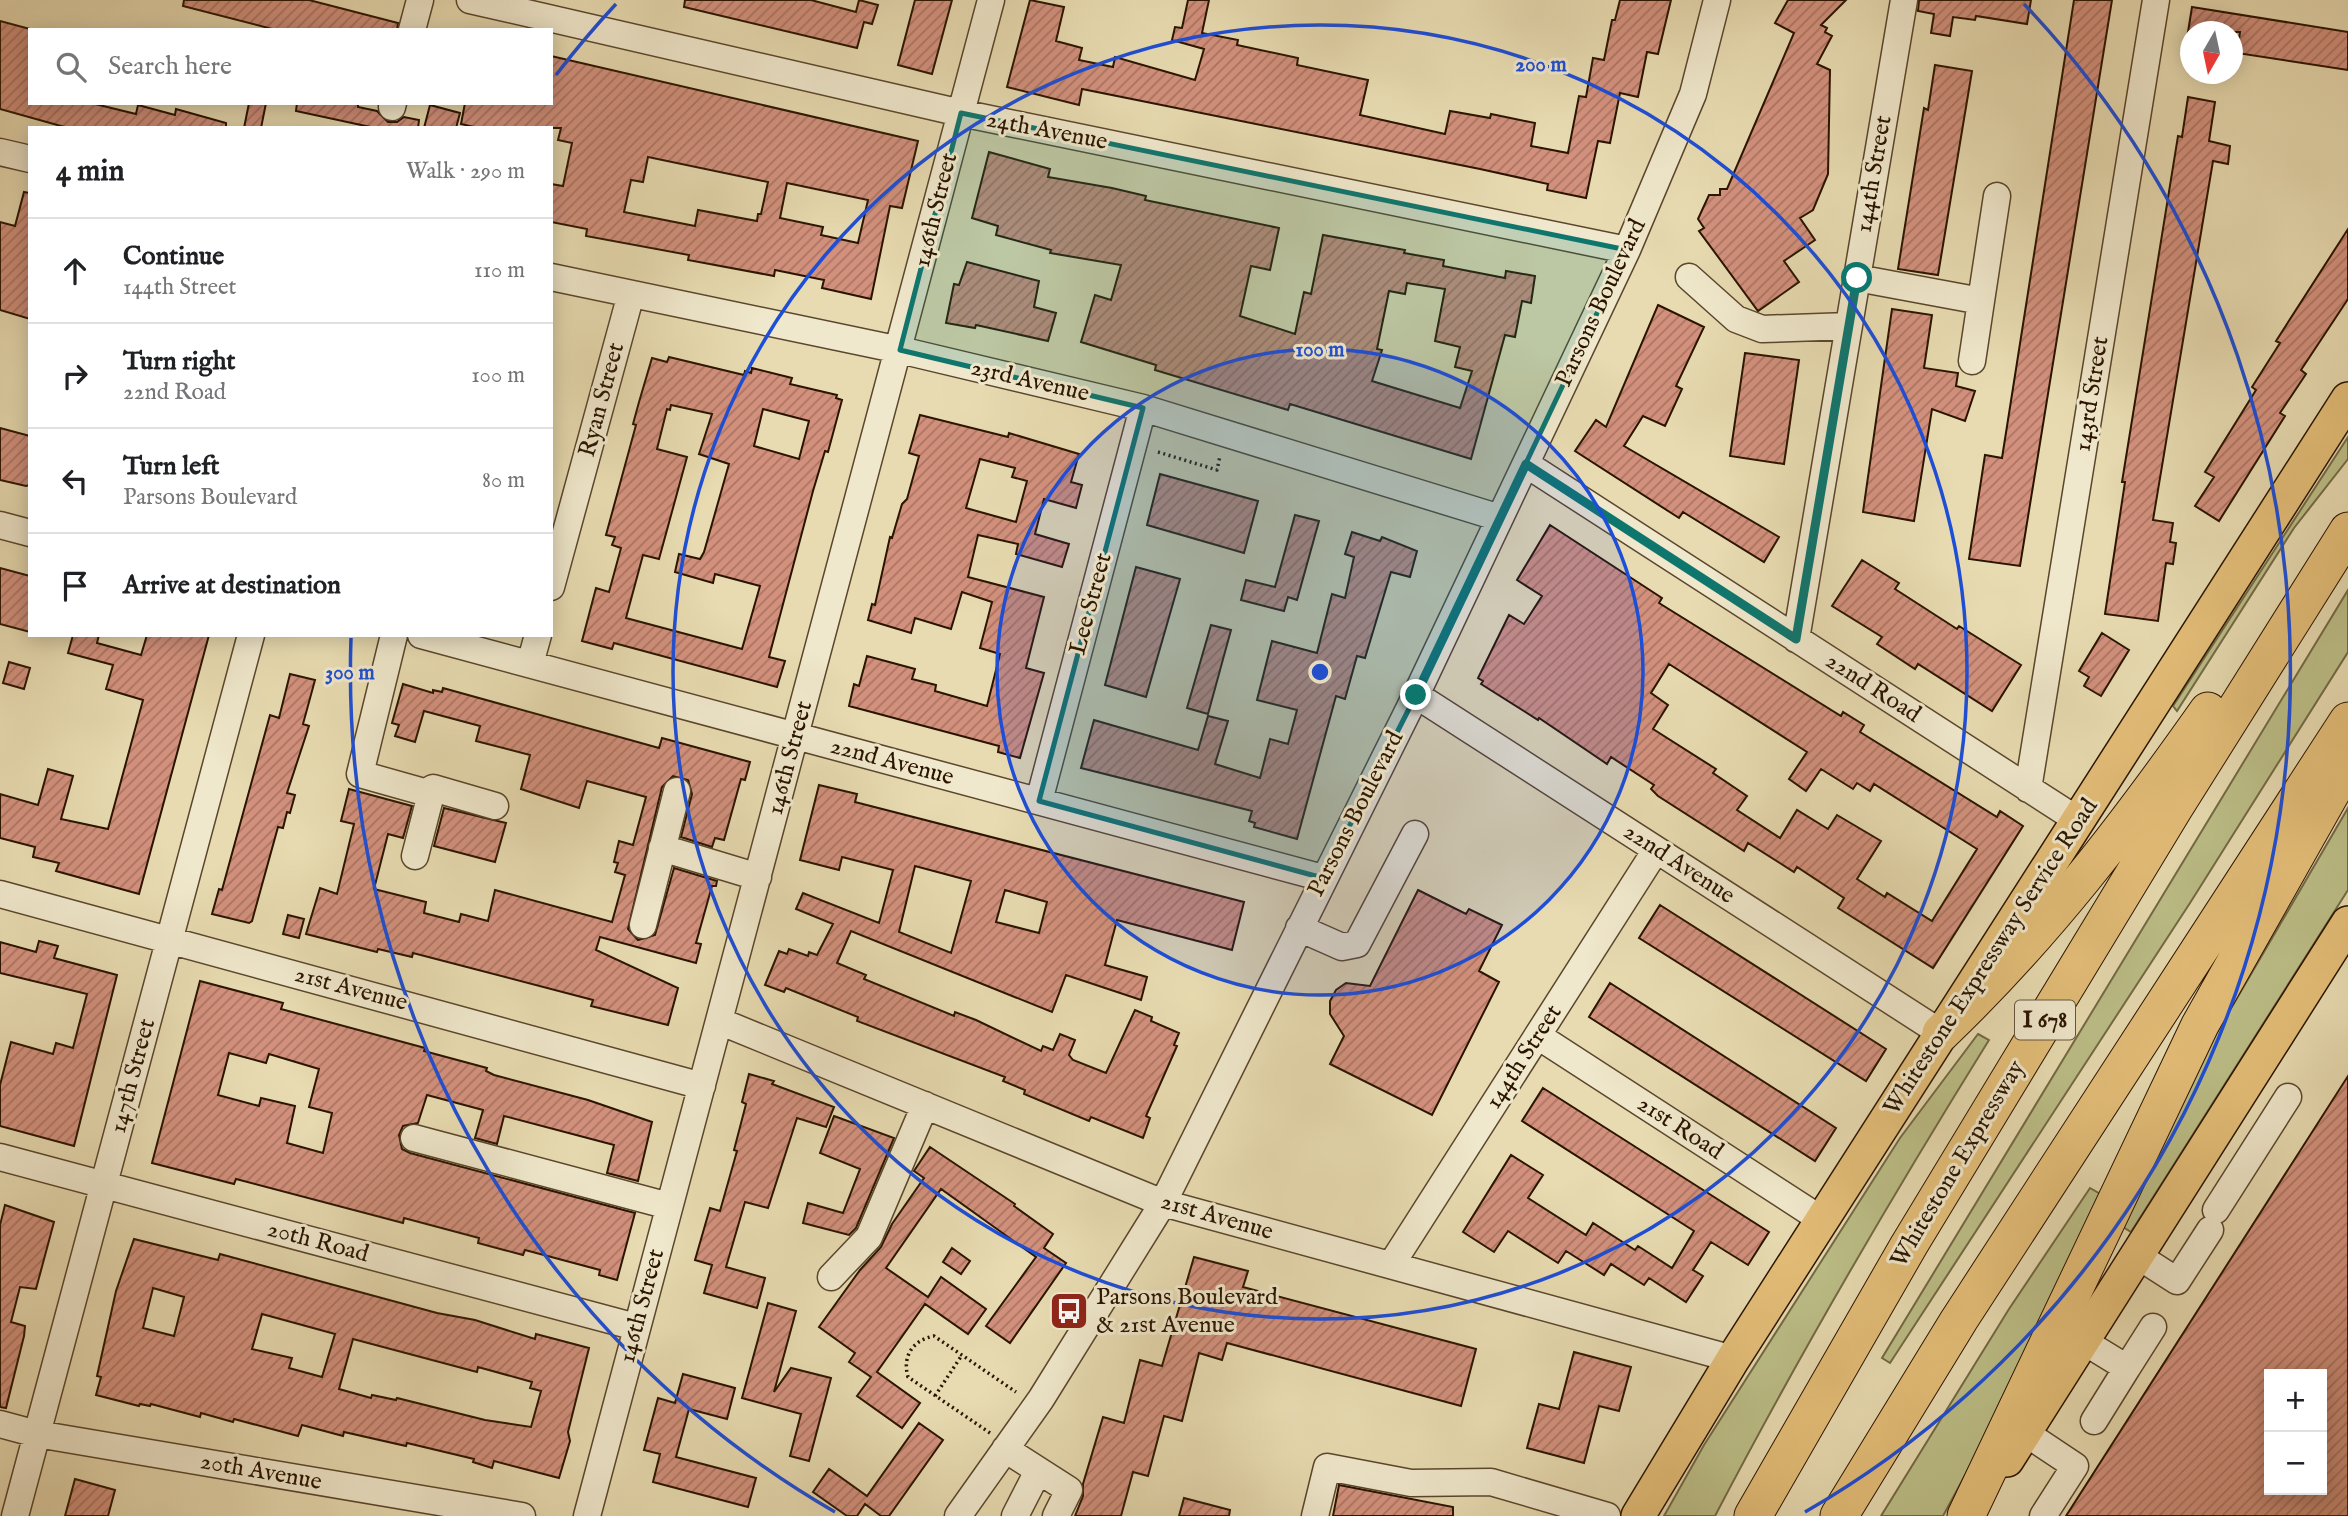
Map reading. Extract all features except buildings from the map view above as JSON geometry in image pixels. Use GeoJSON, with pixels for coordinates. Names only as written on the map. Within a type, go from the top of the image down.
{"type":"FeatureCollection","features":[{"type":"Feature","properties":{"kind":"highway"},"geometry":{"type":"LineString","coordinates":[[1941,1033],[2034,940],[2124,827],[2348,509]]}},
{"type":"Feature","properties":{"kind":"highway","name":"Whitestone Expressway"},"geometry":{"type":"LineString","coordinates":[[1754,1516],[1916,1233],[2174,808],[2348,531]]}},
{"type":"Feature","properties":{"kind":"highway"},"geometry":{"type":"LineString","coordinates":[[1839,1516],[1959,1320],[2348,721]]}},
{"type":"Feature","properties":{"kind":"highway"},"geometry":{"type":"LineString","coordinates":[[1966,1516],[2200,1025],[2348,764]]}},
{"type":"Feature","properties":{"kind":"main road","name":"Whitestone Expressway Service Road"},"geometry":{"type":"LineString","coordinates":[[1638,1516],[1733,1359],[2348,399]]}},
{"type":"Feature","properties":{"kind":"main road"},"geometry":{"type":"LineString","coordinates":[[1972,1516],[2348,923]]}},
{"type":"Feature","properties":{"kind":"street"},"geometry":{"type":"LineString","coordinates":[[413,28],[420,0]]}},
{"type":"Feature","properties":{"kind":"street","name":"24th Avenue"},"geometry":{"type":"LineString","coordinates":[[470,0],[961,113],[1627,250]]}},
{"type":"Feature","properties":{"kind":"street","name":"146th Street"},"geometry":{"type":"LineString","coordinates":[[587,1516],[900,350],[991,0]]}},
{"type":"Feature","properties":{"kind":"street"},"geometry":{"type":"LineString","coordinates":[[1714,13],[1739,0]]}},
{"type":"Feature","properties":{"kind":"street","name":"144th Street"},"geometry":{"type":"LineString","coordinates":[[1796,639],[1904,0]]}},
{"type":"Feature","properties":{"kind":"street","name":"143rd Street"},"geometry":{"type":"LineString","coordinates":[[2028,789],[2156,0]]}},
{"type":"Feature","properties":{"kind":"street","name":"Parsons Boulevard"},"geometry":{"type":"LineString","coordinates":[[969,1512],[998,1442],[1041,1399],[1163,1203],[1416,695],[1627,250],[1693,94],[1714,13]]}},
{"type":"Feature","properties":{"kind":"street"},"geometry":{"type":"LineString","coordinates":[[0,152],[28,159]]}},
{"type":"Feature","properties":{"kind":"street"},"geometry":{"type":"LineString","coordinates":[[1972,361],[1997,196]]}},
{"type":"Feature","properties":{"kind":"street","name":"23rd Avenue"},"geometry":{"type":"LineString","coordinates":[[553,277],[900,350],[1143,408],[1500,518]]}},
{"type":"Feature","properties":{"kind":"street"},"geometry":{"type":"LineString","coordinates":[[1689,277],[1736,319],[1762,329],[1849,326]]}},
{"type":"Feature","properties":{"kind":"street"},"geometry":{"type":"LineString","coordinates":[[1857,278],[1981,301]]}},
{"type":"Feature","properties":{"kind":"street","name":"Ryan Street"},"geometry":{"type":"LineString","coordinates":[[553,580],[631,294]]}},
{"type":"Feature","properties":{"kind":"street","name":"Lee Street"},"geometry":{"type":"LineString","coordinates":[[1039,801],[1143,408]]}},
{"type":"Feature","properties":{"kind":"street","name":"22nd Road"},"geometry":{"type":"LineString","coordinates":[[1526,464],[2079,821]]}},
{"type":"Feature","properties":{"kind":"street"},"geometry":{"type":"LineString","coordinates":[[0,525],[28,532]]}},
{"type":"Feature","properties":{"kind":"street","name":"147th Street"},"geometry":{"type":"LineString","coordinates":[[15,1516],[250,637]]}},
{"type":"Feature","properties":{"kind":"street"},"geometry":{"type":"LineString","coordinates":[[394,637],[360,774],[431,794]]}},
{"type":"Feature","properties":{"kind":"street","name":"22nd Avenue"},"geometry":{"type":"LineString","coordinates":[[429,637],[1323,878]]}},
{"type":"Feature","properties":{"kind":"street"},"geometry":{"type":"LineString","coordinates":[[530,664],[537,637]]}},
{"type":"Feature","properties":{"kind":"street","name":"22nd Avenue"},"geometry":{"type":"LineString","coordinates":[[1416,695],[1941,1033]]}},
{"type":"Feature","properties":{"kind":"street"},"geometry":{"type":"LineString","coordinates":[[415,856],[433,788],[495,806]]}},
{"type":"Feature","properties":{"kind":"street"},"geometry":{"type":"LineString","coordinates":[[643,925],[677,790]]}},
{"type":"Feature","properties":{"kind":"street"},"geometry":{"type":"LineString","coordinates":[[1299,928],[1342,947],[1357,944],[1415,834]]}},
{"type":"Feature","properties":{"kind":"street"},"geometry":{"type":"LineString","coordinates":[[662,848],[758,877]]}},
{"type":"Feature","properties":{"kind":"street","name":"144th Street"},"geometry":{"type":"LineString","coordinates":[[1391,1265],[1656,850]]}},
{"type":"Feature","properties":{"kind":"street","name":"21st Avenue"},"geometry":{"type":"LineString","coordinates":[[0,894],[702,1086]]}},
{"type":"Feature","properties":{"kind":"street","name":"21st Avenue"},"geometry":{"type":"LineString","coordinates":[[719,1021],[1163,1203],[1733,1359]]}},
{"type":"Feature","properties":{"kind":"street","name":"21st Road"},"geometry":{"type":"LineString","coordinates":[[1538,1036],[1822,1220]]}},
{"type":"Feature","properties":{"kind":"street"},"geometry":{"type":"LineString","coordinates":[[2138,1256],[2170,1291],[2287,1097]]}},
{"type":"Feature","properties":{"kind":"street"},"geometry":{"type":"LineString","coordinates":[[831,1276],[869,1237],[925,1105]]}},
{"type":"Feature","properties":{"kind":"street"},"geometry":{"type":"LineString","coordinates":[[414,1138],[669,1206]]}},
{"type":"Feature","properties":{"kind":"street"},"geometry":{"type":"LineString","coordinates":[[2213,1139],[2247,1161]]}},
{"type":"Feature","properties":{"kind":"street","name":"20th Road"},"geometry":{"type":"LineString","coordinates":[[0,1157],[636,1328]]}},
{"type":"Feature","properties":{"kind":"street"},"geometry":{"type":"LineString","coordinates":[[2094,1421],[2153,1327]]}},
{"type":"Feature","properties":{"kind":"street"},"geometry":{"type":"LineString","coordinates":[[2083,1341],[2127,1368]]}},
{"type":"Feature","properties":{"kind":"street","name":"20th Avenue"},"geometry":{"type":"LineString","coordinates":[[0,1424],[37,1434],[523,1516]]}},
{"type":"Feature","properties":{"kind":"street"},"geometry":{"type":"LineString","coordinates":[[2024,1432],[2075,1466],[2043,1516]]}},
{"type":"Feature","properties":{"kind":"street"},"geometry":{"type":"LineString","coordinates":[[998,1442],[1069,1490],[1056,1516]]}},
{"type":"Feature","properties":{"kind":"street"},"geometry":{"type":"LineString","coordinates":[[1315,1516],[1327,1467],[1411,1483],[1491,1482],[1607,1516]]}},
{"type":"Feature","properties":{"kind":"street"},"geometry":{"type":"LineString","coordinates":[[1015,1516],[1038,1471]]}},
{"type":"Feature","properties":{"kind":"path"},"geometry":{"type":"LineString","coordinates":[[1158,452],[1217,470],[1221,452]]}},
{"type":"Feature","properties":{"kind":"path"},"geometry":{"type":"LineString","coordinates":[[998,1442],[908,1377],[906,1363],[911,1349],[925,1338],[934,1336],[1018,1394]]}},
{"type":"Feature","properties":{"kind":"path"},"geometry":{"type":"LineString","coordinates":[[935,1395],[962,1356]]}},
{"type":"Feature","properties":{"kind":"highlighted area"},"geometry":{"type":"Polygon","coordinates":[[[961,113],[1627,250],[1416,695],[1323,878],[1039,801],[1143,408],[900,350],[961,113]]]}},
{"type":"Feature","properties":{"kind":"green space"},"geometry":{"type":"Polygon","coordinates":[[[2348,437],[2348,459],[2294,528],[2177,711],[2173,706],[2348,437]]]}},
{"type":"Feature","properties":{"kind":"green space"},"geometry":{"type":"Polygon","coordinates":[[[2348,590],[2348,652],[2190,903],[1890,1363],[1882,1358],[2348,590]]]}},
{"type":"Feature","properties":{"kind":"green space"},"geometry":{"type":"Polygon","coordinates":[[[2348,808],[2348,890],[2131,1232],[2120,1225],[2212,1041],[2348,808]]]}},
{"type":"Feature","properties":{"kind":"green space"},"geometry":{"type":"Polygon","coordinates":[[[1978,1034],[1989,1040],[1848,1275],[1715,1516],[1664,1516],[1704,1445],[1900,1138],[1978,1034]]]}},
{"type":"Feature","properties":{"kind":"green space"},"geometry":{"type":"Polygon","coordinates":[[[2090,1188],[2102,1195],[1976,1455],[1943,1516],[1881,1516],[2009,1309],[2090,1188]]]}},
{"type":"Feature","properties":{"kind":"place","name":"Parsons Boulevard & 21st Avenue"},"geometry":{"type":"Point","coordinates":[1069,1311]}},
{"type":"Feature","properties":{"kind":"route"},"geometry":{"type":"LineString","coordinates":[[1416,695],[1526,464],[1796,639],[1857,278]]}}]}
